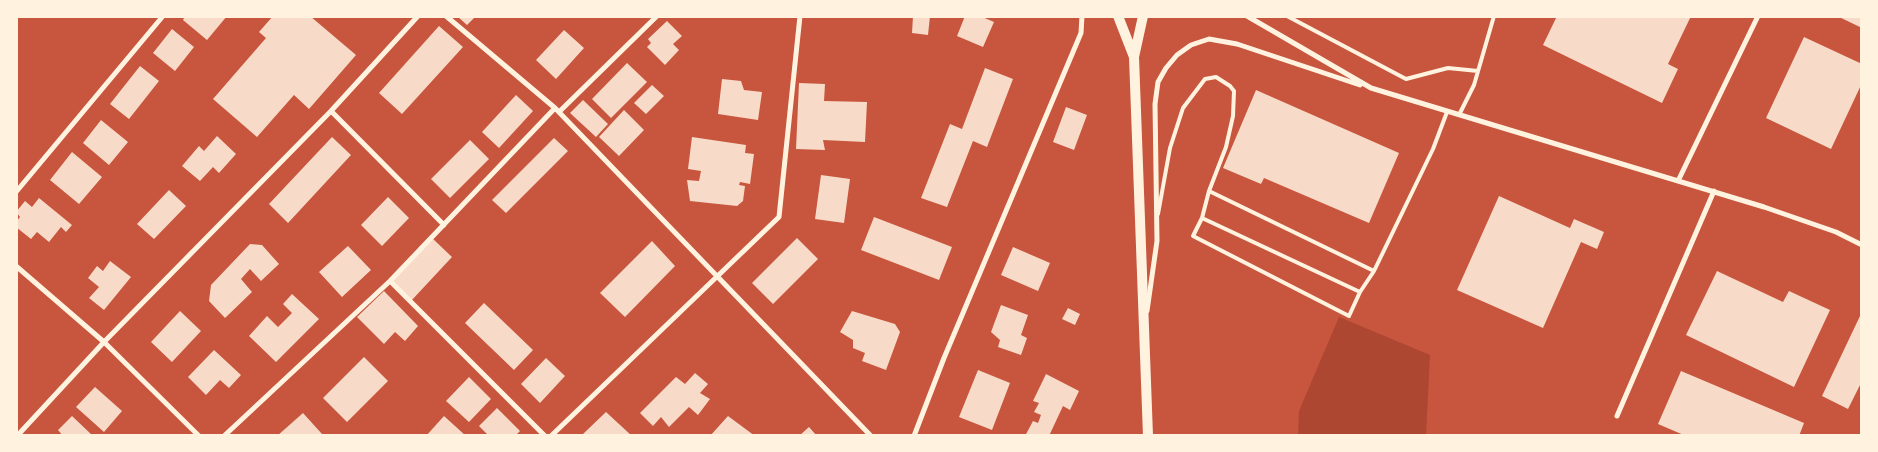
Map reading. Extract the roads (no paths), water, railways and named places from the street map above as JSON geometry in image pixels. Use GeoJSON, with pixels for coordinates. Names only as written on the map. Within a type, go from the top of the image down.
{"type":"FeatureCollection","features":[{"type":"Feature","properties":{"kind":"main road"},"geometry":{"type":"LineString","coordinates":[[1118,16],[1134,56]]}},
{"type":"Feature","properties":{"kind":"main road"},"geometry":{"type":"LineString","coordinates":[[1143,16],[1134,56],[1148,436]]}},
{"type":"Feature","properties":{"kind":"street"},"geometry":{"type":"LineString","coordinates":[[16,192],[163,16]]}},
{"type":"Feature","properties":{"kind":"street"},"geometry":{"type":"LineString","coordinates":[[17,436],[104,342],[331,111],[418,16]]}},
{"type":"Feature","properties":{"kind":"street"},"geometry":{"type":"LineString","coordinates":[[446,16],[557,110],[871,436]]}},
{"type":"Feature","properties":{"kind":"street"},"geometry":{"type":"LineString","coordinates":[[224,436],[390,281],[557,110],[657,16]]}},
{"type":"Feature","properties":{"kind":"street"},"geometry":{"type":"LineString","coordinates":[[551,436],[779,217],[800,16]]}},
{"type":"Feature","properties":{"kind":"street"},"geometry":{"type":"LineString","coordinates":[[914,436],[944,358],[1081,33],[1082,16]]}},
{"type":"Feature","properties":{"kind":"street"},"geometry":{"type":"LineString","coordinates":[[1247,16],[1371,88]]}},
{"type":"Feature","properties":{"kind":"street"},"geometry":{"type":"LineString","coordinates":[[1678,180],[1758,16]]}},
{"type":"Feature","properties":{"kind":"street"},"geometry":{"type":"LineString","coordinates":[[1145,329],[1157,241],[1154,104],[1158,82],[1166,68],[1177,55],[1191,45],[1209,40],[1237,44],[1459,116],[1714,191],[1836,232],[1862,245]]}},
{"type":"Feature","properties":{"kind":"street"},"geometry":{"type":"LineString","coordinates":[[331,111],[444,225]]}},
{"type":"Feature","properties":{"kind":"street"},"geometry":{"type":"LineString","coordinates":[[1617,416],[1714,191]]}},
{"type":"Feature","properties":{"kind":"street"},"geometry":{"type":"LineString","coordinates":[[16,266],[104,342],[199,436]]}},
{"type":"Feature","properties":{"kind":"street"},"geometry":{"type":"LineString","coordinates":[[390,281],[545,436]]}},
{"type":"Feature","properties":{"kind":"lane"},"geometry":{"type":"LineString","coordinates":[[1287,16],[1406,79],[1448,68],[1478,71]]}},
{"type":"Feature","properties":{"kind":"lane"},"geometry":{"type":"LineString","coordinates":[[1459,116],[1478,71],[1494,16]]}},
{"type":"Feature","properties":{"kind":"lane"},"geometry":{"type":"LineString","coordinates":[[1157,221],[1170,148],[1183,108],[1205,79],[1216,77],[1234,91],[1233,116],[1226,147],[1209,191],[1202,218],[1193,236],[1349,316],[1360,292],[1374,270],[1433,149],[1447,112]]}},
{"type":"Feature","properties":{"kind":"lane"},"geometry":{"type":"LineString","coordinates":[[1209,191],[1374,270]]}},
{"type":"Feature","properties":{"kind":"lane"},"geometry":{"type":"LineString","coordinates":[[1202,218],[1360,292]]}}]}
